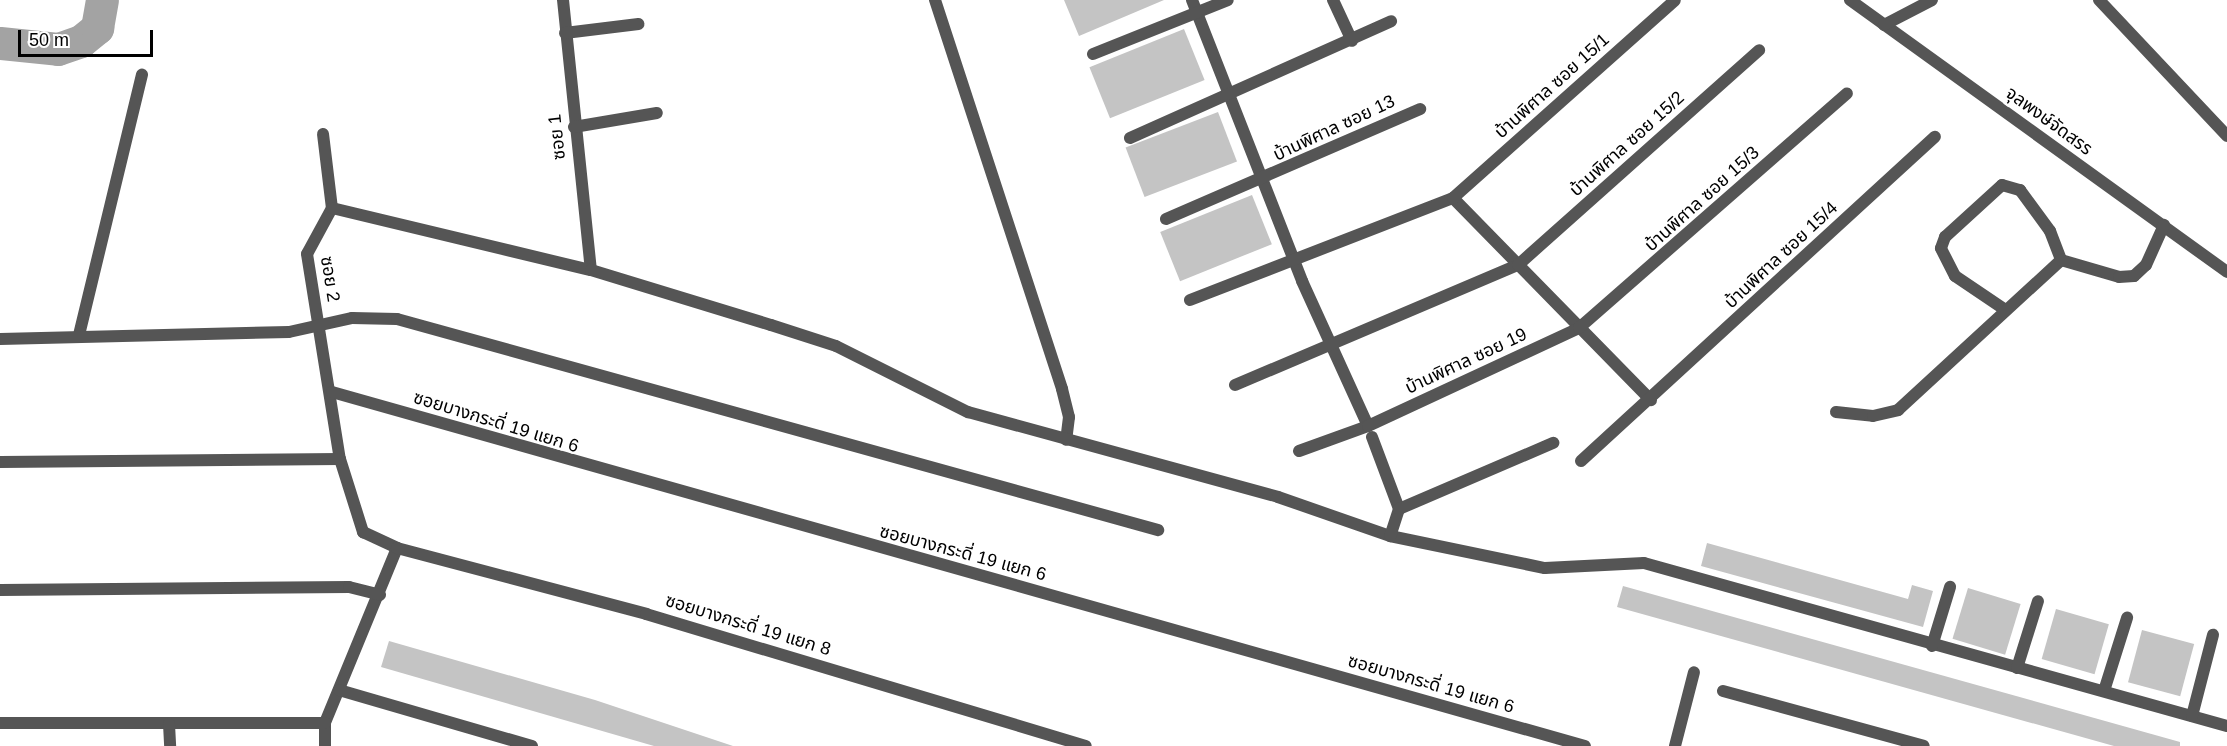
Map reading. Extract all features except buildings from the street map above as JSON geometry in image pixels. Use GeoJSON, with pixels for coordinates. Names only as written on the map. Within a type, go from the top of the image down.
{"type":"FeatureCollection","features":[{"type":"Feature","properties":{"kind":"street","name":"ซอย 1"},"geometry":{"type":"LineString","coordinates":[[563,0],[574,128],[591,270]]}},
{"type":"Feature","properties":{"kind":"street"},"geometry":{"type":"LineString","coordinates":[[935,0],[1062,389],[1069,417],[1066,440]]}},
{"type":"Feature","properties":{"kind":"street"},"geometry":{"type":"LineString","coordinates":[[1192,0],[1295,261],[1370,432],[1400,509],[1390,536]]}},
{"type":"Feature","properties":{"kind":"street"},"geometry":{"type":"LineString","coordinates":[[1093,54],[1198,14],[1228,0]]}},
{"type":"Feature","properties":{"kind":"street"},"geometry":{"type":"LineString","coordinates":[[1333,0],[1352,41]]}},
{"type":"Feature","properties":{"kind":"street","name":"บ้านพิศาล ซอย 15/1"},"geometry":{"type":"LineString","coordinates":[[1190,300],[1453,198],[1675,0]]}},
{"type":"Feature","properties":{"kind":"street","name":"จุลพงษ์จัดสรร"},"geometry":{"type":"LineString","coordinates":[[1850,0],[2227,272]]}},
{"type":"Feature","properties":{"kind":"street"},"geometry":{"type":"LineString","coordinates":[[1884,25],[1932,0]]}},
{"type":"Feature","properties":{"kind":"street"},"geometry":{"type":"LineString","coordinates":[[2099,0],[2227,136]]}},
{"type":"Feature","properties":{"kind":"street"},"geometry":{"type":"LineString","coordinates":[[1130,138],[1229,92],[1352,41],[1391,21]]}},
{"type":"Feature","properties":{"kind":"street"},"geometry":{"type":"LineString","coordinates":[[566,33],[638,24]]}},
{"type":"Feature","properties":{"kind":"street","name":"บ้านพิศาล ซอย 15/2"},"geometry":{"type":"LineString","coordinates":[[1235,385],[1518,265],[1759,50]]}},
{"type":"Feature","properties":{"kind":"street"},"geometry":{"type":"LineString","coordinates":[[79,335],[142,75]]}},
{"type":"Feature","properties":{"kind":"street","name":"บ้านพิศาล ซอย 15/3"},"geometry":{"type":"LineString","coordinates":[[1579,328],[1606,310],[1847,93]]}},
{"type":"Feature","properties":{"kind":"street","name":"บ้านพิศาล ซอย 13"},"geometry":{"type":"LineString","coordinates":[[1166,219],[1264,180],[1420,109]]}},
{"type":"Feature","properties":{"kind":"street"},"geometry":{"type":"LineString","coordinates":[[574,128],[657,112]]}},
{"type":"Feature","properties":{"kind":"street"},"geometry":{"type":"LineString","coordinates":[[323,134],[332,208],[591,270],[836,346],[968,412],[1278,496],[1390,536],[1545,568],[1644,563],[1932,646],[2227,726]]}},
{"type":"Feature","properties":{"kind":"street","name":"บ้านพิศาล ซอย 15/4"},"geometry":{"type":"LineString","coordinates":[[1581,461],[1651,400],[1935,137]]}},
{"type":"Feature","properties":{"kind":"street"},"geometry":{"type":"LineString","coordinates":[[2004,309],[1955,276],[1941,248],[1945,237],[2002,185],[2019,190],[2050,231],[2061,260]]}},
{"type":"Feature","properties":{"kind":"street"},"geometry":{"type":"LineString","coordinates":[[1453,198],[1651,400]]}},
{"type":"Feature","properties":{"kind":"street","name":"ซอย 2"},"geometry":{"type":"LineString","coordinates":[[332,208],[307,254],[332,392],[340,459]]}},
{"type":"Feature","properties":{"kind":"street"},"geometry":{"type":"LineString","coordinates":[[2061,260],[2119,277],[2134,276],[2146,265],[2164,225]]}},
{"type":"Feature","properties":{"kind":"street"},"geometry":{"type":"LineString","coordinates":[[1836,412],[1873,416],[1898,410],[2004,309],[2061,260]]}},
{"type":"Feature","properties":{"kind":"street"},"geometry":{"type":"LineString","coordinates":[[0,339],[320,328],[376,317],[424,325],[1158,530]]}},
{"type":"Feature","properties":{"kind":"street","name":"บ้านพิศาล ซอย 19"},"geometry":{"type":"LineString","coordinates":[[1299,451],[1370,432],[1579,328]]}},
{"type":"Feature","properties":{"kind":"street","name":"ซอยบางกระดี่ 19 แยก 6"},"geometry":{"type":"LineString","coordinates":[[332,392],[1585,746]]}},
{"type":"Feature","properties":{"kind":"street"},"geometry":{"type":"LineString","coordinates":[[1400,509],[1553,443]]}},
{"type":"Feature","properties":{"kind":"street"},"geometry":{"type":"LineString","coordinates":[[0,462],[340,459]]}},
{"type":"Feature","properties":{"kind":"street","name":"ซอยบางกระดี่ 19 แยก 8"},"geometry":{"type":"LineString","coordinates":[[340,459],[363,532],[397,548],[646,614],[1086,746]]}},
{"type":"Feature","properties":{"kind":"street"},"geometry":{"type":"LineString","coordinates":[[325,746],[325,723],[380,595],[397,548]]}},
{"type":"Feature","properties":{"kind":"street"},"geometry":{"type":"LineString","coordinates":[[0,590],[349,587],[380,595]]}},
{"type":"Feature","properties":{"kind":"street"},"geometry":{"type":"LineString","coordinates":[[1932,646],[1950,588]]}},
{"type":"Feature","properties":{"kind":"street"},"geometry":{"type":"LineString","coordinates":[[2017,668],[2038,601]]}},
{"type":"Feature","properties":{"kind":"street"},"geometry":{"type":"LineString","coordinates":[[2104,691],[2127,618]]}},
{"type":"Feature","properties":{"kind":"street"},"geometry":{"type":"LineString","coordinates":[[2192,716],[2213,634]]}},
{"type":"Feature","properties":{"kind":"street"},"geometry":{"type":"LineString","coordinates":[[1675,746],[1694,672]]}},
{"type":"Feature","properties":{"kind":"street"},"geometry":{"type":"LineString","coordinates":[[339,690],[532,746]]}},
{"type":"Feature","properties":{"kind":"street"},"geometry":{"type":"LineString","coordinates":[[1723,691],[1924,746]]}},
{"type":"Feature","properties":{"kind":"street"},"geometry":{"type":"LineString","coordinates":[[0,723],[325,723]]}},
{"type":"Feature","properties":{"kind":"street"},"geometry":{"type":"LineString","coordinates":[[170,724],[170,746]]}},
{"type":"Feature","properties":{"kind":"waterway"},"geometry":{"type":"LineString","coordinates":[[0,43],[58,49],[81,41],[97,28],[102,0]]}}]}
